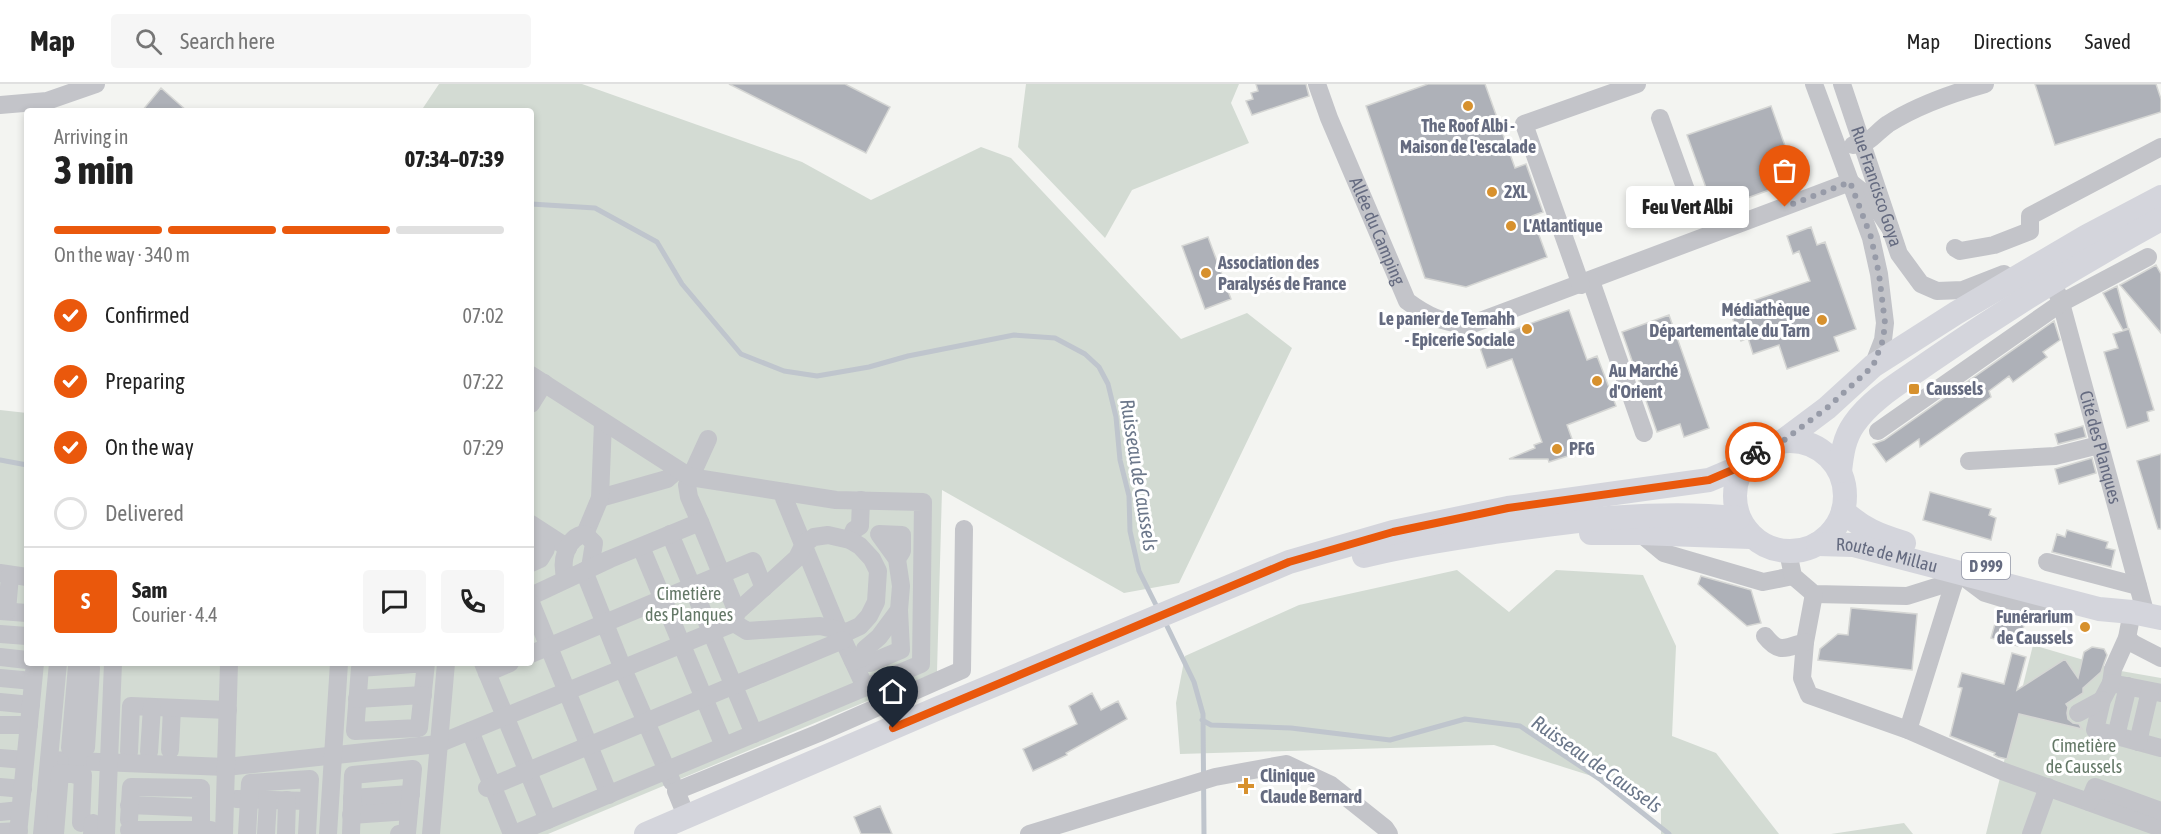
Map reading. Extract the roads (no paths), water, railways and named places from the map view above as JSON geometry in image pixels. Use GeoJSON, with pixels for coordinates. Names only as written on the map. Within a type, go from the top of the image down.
{"type":"FeatureCollection","features":[{"type":"Feature","properties":{"kind":"main road"},"geometry":{"type":"LineString","coordinates":[[1783,441],[1827,408],[1873,366],[1956,313],[2087,236],[2161,197]]}},
{"type":"Feature","properties":{"kind":"main road"},"geometry":{"type":"LineString","coordinates":[[1840,471],[1844,442],[1854,424],[1868,408],[1967,336],[2057,293],[2161,219]]}},
{"type":"Feature","properties":{"kind":"main road"},"geometry":{"type":"LineString","coordinates":[[1196,600],[1383,551],[1520,529],[1626,516],[1710,515],[1744,528],[1772,549],[1788,552],[1803,550],[1818,544],[1838,524],[1844,511],[1845,491],[1840,471],[1830,457],[1816,447],[1800,441],[1783,441],[1767,445],[1753,454],[1742,466],[1735,482],[1734,499],[1744,528]]}},
{"type":"Feature","properties":{"kind":"main road"},"geometry":{"type":"LineString","coordinates":[[646,834],[934,710],[1289,562],[1393,532],[1508,508],[1709,480],[1742,466]]}},
{"type":"Feature","properties":{"kind":"main road","name":"Route de Millau"},"geometry":{"type":"LineString","coordinates":[[1844,511],[1860,526],[1881,536],[2102,597],[2147,615]]}},
{"type":"Feature","properties":{"kind":"main road"},"geometry":{"type":"LineString","coordinates":[[1520,529],[1578,533],[1640,533],[1744,528]]}},
{"type":"Feature","properties":{"kind":"main road","name":"Route de Millau"},"geometry":{"type":"LineString","coordinates":[[1818,544],[1853,545],[1955,579],[2099,609],[2147,615]]}},
{"type":"Feature","properties":{"kind":"main road"},"geometry":{"type":"LineString","coordinates":[[656,834],[687,818]]}},
{"type":"Feature","properties":{"kind":"street"},"geometry":{"type":"LineString","coordinates":[[0,105],[47,101],[96,84]]}},
{"type":"Feature","properties":{"kind":"street","name":"Allée du Camping"},"geometry":{"type":"LineString","coordinates":[[1317,84],[1329,118],[1407,301],[1429,317],[1467,326],[1850,182]]}},
{"type":"Feature","properties":{"kind":"street"},"geometry":{"type":"LineString","coordinates":[[1637,84],[1524,124],[1644,433]]}},
{"type":"Feature","properties":{"kind":"street","name":"Rue Francisco Goya"},"geometry":{"type":"LineString","coordinates":[[1814,84],[1871,237],[1879,274],[1885,323],[1883,340],[1873,366]]}},
{"type":"Feature","properties":{"kind":"street"},"geometry":{"type":"LineString","coordinates":[[1826,84],[1832,110],[1833,138],[1863,145],[1888,124],[1951,94],[1985,84]]}},
{"type":"Feature","properties":{"kind":"street","name":"Rue Francisco Goya"},"geometry":{"type":"LineString","coordinates":[[1842,84],[1899,254],[1921,284],[1937,291],[1963,290],[1978,286],[2087,236]]}},
{"type":"Feature","properties":{"kind":"street"},"geometry":{"type":"LineString","coordinates":[[1660,118],[1687,193]]}},
{"type":"Feature","properties":{"kind":"street"},"geometry":{"type":"LineString","coordinates":[[1955,248],[1960,252],[1994,245],[2030,231],[2030,216],[2161,147]]}},
{"type":"Feature","properties":{"kind":"street"},"geometry":{"type":"LineString","coordinates":[[1850,182],[1869,196],[1890,228]]}},
{"type":"Feature","properties":{"kind":"street"},"geometry":{"type":"LineString","coordinates":[[1878,431],[2057,293],[2148,257]]}},
{"type":"Feature","properties":{"kind":"street","name":"Cité des Planques"},"geometry":{"type":"LineString","coordinates":[[2057,293],[2147,615]]}},
{"type":"Feature","properties":{"kind":"street"},"geometry":{"type":"LineString","coordinates":[[470,731],[489,787],[513,834],[921,664],[923,502],[836,500],[683,473],[538,379]]}},
{"type":"Feature","properties":{"kind":"street"},"geometry":{"type":"LineString","coordinates":[[585,534],[600,498],[603,422]]}},
{"type":"Feature","properties":{"kind":"street"},"geometry":{"type":"LineString","coordinates":[[600,498],[683,473],[708,439]]}},
{"type":"Feature","properties":{"kind":"street"},"geometry":{"type":"LineString","coordinates":[[1969,461],[2055,456],[2099,445]]}},
{"type":"Feature","properties":{"kind":"street"},"geometry":{"type":"LineString","coordinates":[[683,473],[689,497],[722,575],[736,617],[747,631],[820,626],[841,635]]}},
{"type":"Feature","properties":{"kind":"street"},"geometry":{"type":"LineString","coordinates":[[786,492],[784,498],[841,635],[860,658],[870,663],[900,650],[901,586],[892,553],[872,559]]}},
{"type":"Feature","properties":{"kind":"street"},"geometry":{"type":"LineString","coordinates":[[850,540],[854,530],[860,526],[861,500]]}},
{"type":"Feature","properties":{"kind":"street"},"geometry":{"type":"LineString","coordinates":[[534,595],[700,522]]}},
{"type":"Feature","properties":{"kind":"street"},"geometry":{"type":"LineString","coordinates":[[534,526],[568,548]]}},
{"type":"Feature","properties":{"kind":"street"},"geometry":{"type":"LineString","coordinates":[[676,791],[819,734],[962,670],[964,529]]}},
{"type":"Feature","properties":{"kind":"street"},"geometry":{"type":"LineString","coordinates":[[1640,533],[1664,553],[1763,582],[1793,576]]}},
{"type":"Feature","properties":{"kind":"street"},"geometry":{"type":"LineString","coordinates":[[566,579],[563,569],[568,548],[572,539],[585,534]]}},
{"type":"Feature","properties":{"kind":"street"},"geometry":{"type":"LineString","coordinates":[[585,534],[594,543],[587,570],[604,624],[687,818]]}},
{"type":"Feature","properties":{"kind":"street"},"geometry":{"type":"LineString","coordinates":[[670,534],[753,734]]}},
{"type":"Feature","properties":{"kind":"street"},"geometry":{"type":"LineString","coordinates":[[49,760],[226,767],[438,744],[711,632],[736,617],[798,558],[804,544],[814,537],[828,535],[850,540],[860,546],[872,559],[878,571],[876,602],[869,616],[860,626],[704,698],[489,787]]}},
{"type":"Feature","properties":{"kind":"street"},"geometry":{"type":"LineString","coordinates":[[534,542],[546,549],[540,559],[534,562]]}},
{"type":"Feature","properties":{"kind":"street"},"geometry":{"type":"LineString","coordinates":[[641,547],[724,746]]}},
{"type":"Feature","properties":{"kind":"street"},"geometry":{"type":"LineString","coordinates":[[1788,552],[1793,576],[1814,594],[1907,596],[1955,579]]}},
{"type":"Feature","properties":{"kind":"street"},"geometry":{"type":"LineString","coordinates":[[534,653],[753,561],[764,588]]}},
{"type":"Feature","properties":{"kind":"street"},"geometry":{"type":"LineString","coordinates":[[2047,562],[2138,586]]}},
{"type":"Feature","properties":{"kind":"street"},"geometry":{"type":"LineString","coordinates":[[12,575],[4,611],[24,613]]}},
{"type":"Feature","properties":{"kind":"street"},"geometry":{"type":"LineString","coordinates":[[1908,730],[1955,579]]}},
{"type":"Feature","properties":{"kind":"street"},"geometry":{"type":"LineString","coordinates":[[878,586],[922,586]]}},
{"type":"Feature","properties":{"kind":"street"},"geometry":{"type":"LineString","coordinates":[[1814,594],[1805,642],[1802,678],[1809,694],[1908,730],[2002,771],[2161,828]]}},
{"type":"Feature","properties":{"kind":"street"},"geometry":{"type":"LineString","coordinates":[[534,610],[609,795]]}},
{"type":"Feature","properties":{"kind":"street"},"geometry":{"type":"LineString","coordinates":[[865,687],[860,658],[899,610]]}},
{"type":"Feature","properties":{"kind":"street"},"geometry":{"type":"LineString","coordinates":[[2116,736],[2119,685],[2113,669],[2127,638],[2147,615]]}},
{"type":"Feature","properties":{"kind":"street"},"geometry":{"type":"LineString","coordinates":[[0,634],[24,636]]}},
{"type":"Feature","properties":{"kind":"street"},"geometry":{"type":"LineString","coordinates":[[1765,636],[1773,646],[1782,649],[1805,642]]}},
{"type":"Feature","properties":{"kind":"street"},"geometry":{"type":"LineString","coordinates":[[2127,638],[2161,658]]}},
{"type":"Feature","properties":{"kind":"street"},"geometry":{"type":"LineString","coordinates":[[0,657],[24,660]]}},
{"type":"Feature","properties":{"kind":"street"},"geometry":{"type":"LineString","coordinates":[[49,827],[49,760],[58,666]]}},
{"type":"Feature","properties":{"kind":"street"},"geometry":{"type":"LineString","coordinates":[[90,827],[109,763],[113,666]]}},
{"type":"Feature","properties":{"kind":"street"},"geometry":{"type":"LineString","coordinates":[[129,822],[201,832],[224,832],[229,666]]}},
{"type":"Feature","properties":{"kind":"street"},"geometry":{"type":"LineString","coordinates":[[328,834],[339,666]]}},
{"type":"Feature","properties":{"kind":"street"},"geometry":{"type":"LineString","coordinates":[[386,666],[360,668],[355,731],[419,728],[426,666]]}},
{"type":"Feature","properties":{"kind":"street"},"geometry":{"type":"LineString","coordinates":[[431,834],[446,666]]}},
{"type":"Feature","properties":{"kind":"street"},"geometry":{"type":"LineString","coordinates":[[485,668],[548,820]]}},
{"type":"Feature","properties":{"kind":"street"},"geometry":{"type":"LineString","coordinates":[[0,678],[34,672],[18,832],[0,832]]}},
{"type":"Feature","properties":{"kind":"street"},"geometry":{"type":"LineString","coordinates":[[2119,685],[2156,692],[2138,742]]}},
{"type":"Feature","properties":{"kind":"street"},"geometry":{"type":"LineString","coordinates":[[2078,713],[2102,700],[2119,685]]}},
{"type":"Feature","properties":{"kind":"street"},"geometry":{"type":"LineString","coordinates":[[357,699],[423,695]]}},
{"type":"Feature","properties":{"kind":"street"},"geometry":{"type":"LineString","coordinates":[[2102,700],[2095,730],[2138,742],[2160,743]]}},
{"type":"Feature","properties":{"kind":"street"},"geometry":{"type":"LineString","coordinates":[[0,702],[30,705]]}},
{"type":"Feature","properties":{"kind":"street"},"geometry":{"type":"LineString","coordinates":[[129,752],[130,706],[228,710]]}},
{"type":"Feature","properties":{"kind":"street"},"geometry":{"type":"LineString","coordinates":[[149,752],[152,707]]}},
{"type":"Feature","properties":{"kind":"street"},"geometry":{"type":"LineString","coordinates":[[170,750],[171,708]]}},
{"type":"Feature","properties":{"kind":"street"},"geometry":{"type":"LineString","coordinates":[[49,827],[60,773],[78,762],[86,748],[81,711],[111,714]]}},
{"type":"Feature","properties":{"kind":"street"},"geometry":{"type":"LineString","coordinates":[[0,725],[29,725]]}},
{"type":"Feature","properties":{"kind":"street"},"geometry":{"type":"LineString","coordinates":[[0,758],[25,760]]}},
{"type":"Feature","properties":{"kind":"street"},"geometry":{"type":"LineString","coordinates":[[78,762],[83,775],[90,827]]}},
{"type":"Feature","properties":{"kind":"street"},"geometry":{"type":"LineString","coordinates":[[1029,834],[1174,788],[1215,777],[1286,764],[1331,784],[1385,828],[1389,834]]}},
{"type":"Feature","properties":{"kind":"street"},"geometry":{"type":"LineString","coordinates":[[351,834],[353,775],[413,769],[407,833],[399,834]]}},
{"type":"Feature","properties":{"kind":"street"},"geometry":{"type":"LineString","coordinates":[[247,834],[250,783],[310,779],[307,834]]}},
{"type":"Feature","properties":{"kind":"street"},"geometry":{"type":"LineString","coordinates":[[0,787],[23,789]]}},
{"type":"Feature","properties":{"kind":"street"},"geometry":{"type":"LineString","coordinates":[[2031,834],[2048,787]]}},
{"type":"Feature","properties":{"kind":"street"},"geometry":{"type":"LineString","coordinates":[[2089,802],[2095,788],[2161,811]]}},
{"type":"Feature","properties":{"kind":"street"},"geometry":{"type":"LineString","coordinates":[[225,798],[287,800],[352,807],[410,802]]}},
{"type":"Feature","properties":{"kind":"street"},"geometry":{"type":"LineString","coordinates":[[266,834],[268,800]]}},
{"type":"Feature","properties":{"kind":"street"},"geometry":{"type":"LineString","coordinates":[[286,834],[287,800]]}},
{"type":"Feature","properties":{"kind":"street"},"geometry":{"type":"LineString","coordinates":[[49,827],[90,827],[201,808],[201,832]]}},
{"type":"Feature","properties":{"kind":"street"},"geometry":{"type":"LineString","coordinates":[[0,812],[20,810]]}},
{"type":"Feature","properties":{"kind":"waterway","name":"Ruisseau de Caussels"},"geometry":{"type":"LineString","coordinates":[[534,204],[595,208],[657,242],[682,284],[741,354],[784,371],[817,376],[1014,335],[1055,338],[1085,354],[1099,367],[1108,384],[1116,417],[1120,460],[1129,496],[1130,531],[1139,571],[1159,611]]}},
{"type":"Feature","properties":{"kind":"waterway","name":"Ruisseau de Caussels"},"geometry":{"type":"LineString","coordinates":[[0,460],[24,464]]}},
{"type":"Feature","properties":{"kind":"waterway","name":"Ruisseau de Caussels"},"geometry":{"type":"LineString","coordinates":[[1165,622],[1194,682],[1203,714],[1204,834]]}},
{"type":"Feature","properties":{"kind":"waterway","name":"Ruisseau de Caussels"},"geometry":{"type":"LineString","coordinates":[[1202,720],[1211,725],[1291,728],[1390,740],[1465,719],[1520,726],[1601,780],[1669,834]]}},
{"type":"Feature","properties":{"kind":"place","name":"The Roof Albi - Maison de l'escalade"},"geometry":{"type":"Point","coordinates":[1468,106]}},
{"type":"Feature","properties":{"kind":"place","name":"2XL"},"geometry":{"type":"Point","coordinates":[1492,192]}},
{"type":"Feature","properties":{"kind":"place","name":"Feu Vert Albi"},"geometry":{"type":"Point","coordinates":[1785,207]}},
{"type":"Feature","properties":{"kind":"place","name":"L'Atlantique"},"geometry":{"type":"Point","coordinates":[1511,226]}},
{"type":"Feature","properties":{"kind":"place","name":"Association des Paralysés de France"},"geometry":{"type":"Point","coordinates":[1206,273]}},
{"type":"Feature","properties":{"kind":"place","name":"Médiathèque Départementale du Tarn"},"geometry":{"type":"Point","coordinates":[1822,320]}},
{"type":"Feature","properties":{"kind":"place","name":"Le panier de Temahh - Epicerie Sociale"},"geometry":{"type":"Point","coordinates":[1527,329]}},
{"type":"Feature","properties":{"kind":"place","name":"Au Marché d'Orient"},"geometry":{"type":"Point","coordinates":[1597,381]}},
{"type":"Feature","properties":{"kind":"place","name":"Caussels"},"geometry":{"type":"Point","coordinates":[1914,389]}},
{"type":"Feature","properties":{"kind":"place","name":"PFG"},"geometry":{"type":"Point","coordinates":[1557,449]}},
{"type":"Feature","properties":{"kind":"place","name":"Funérarium de Caussels"},"geometry":{"type":"Point","coordinates":[2085,627]}},
{"type":"Feature","properties":{"kind":"place","name":"Clinique Claude Bernard"},"geometry":{"type":"Point","coordinates":[1246,786]}},
{"type":"Feature","properties":{"kind":"park label","name":"Cimetière des Planques"},"geometry":{"type":"Point","coordinates":[689,604]}},
{"type":"Feature","properties":{"kind":"park label","name":"Cimetière de Caussels"},"geometry":{"type":"Point","coordinates":[2084,756]}}]}
